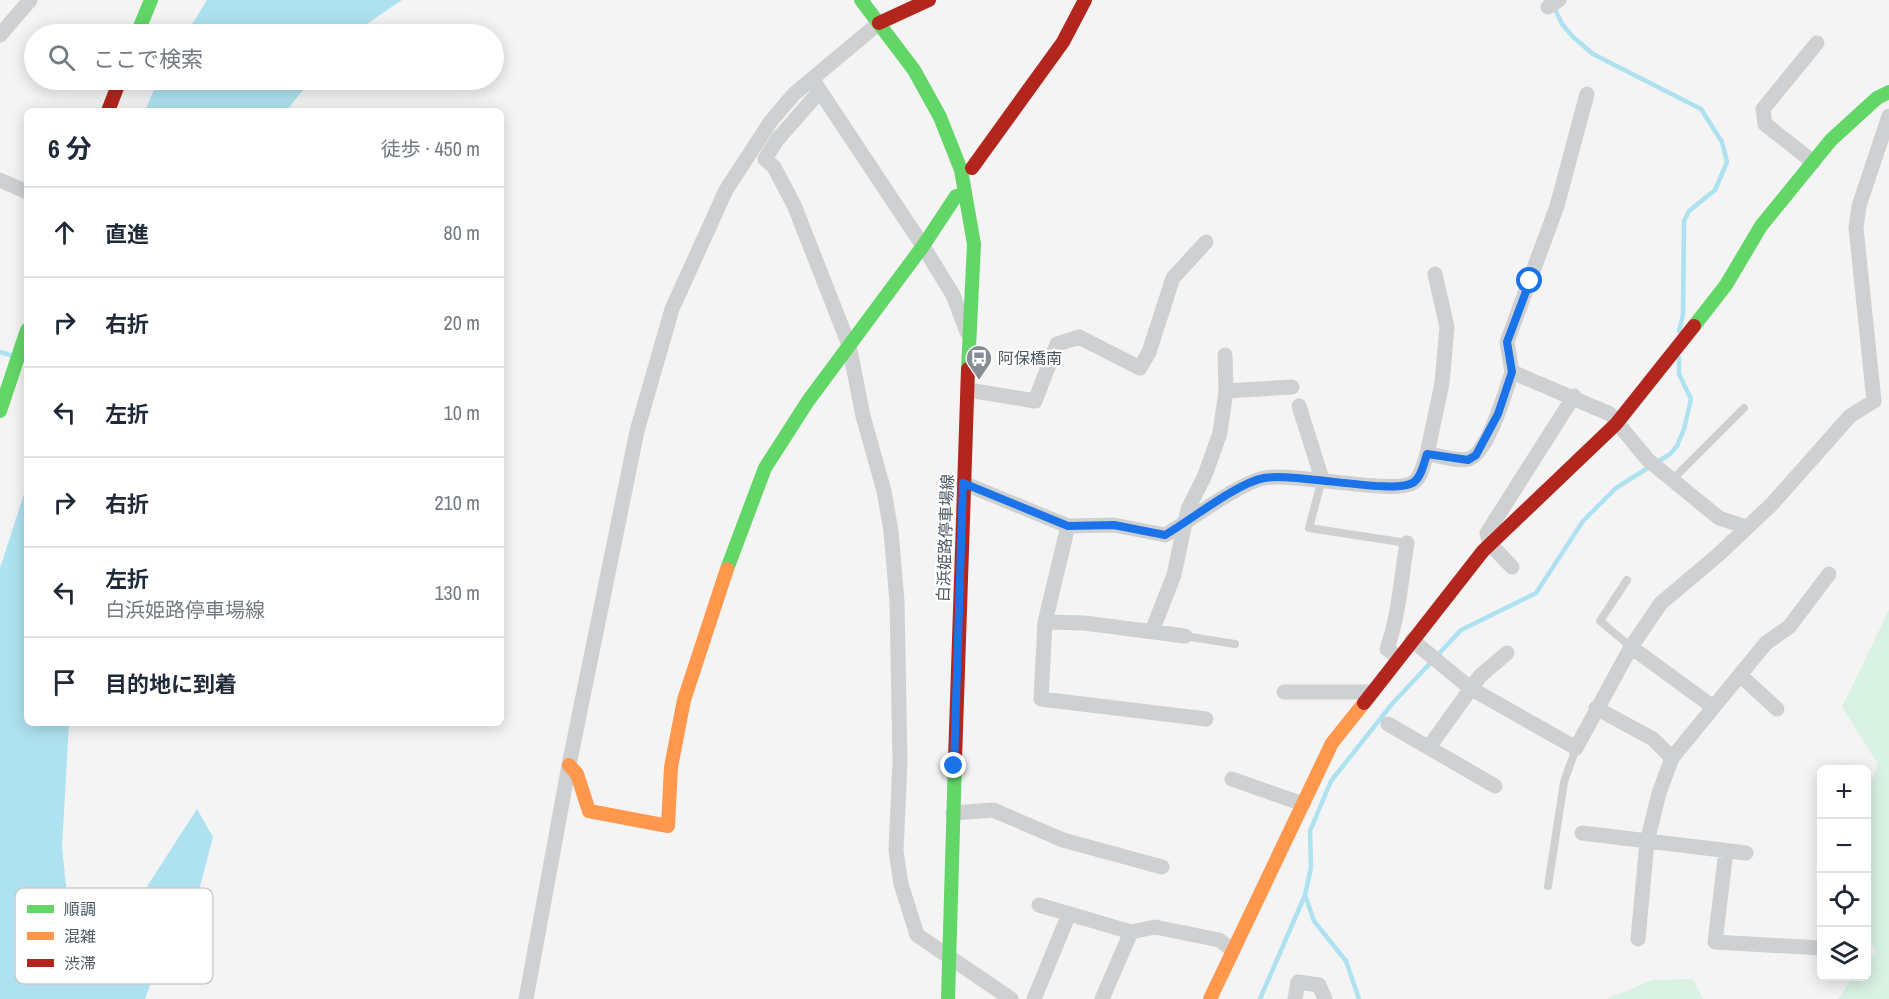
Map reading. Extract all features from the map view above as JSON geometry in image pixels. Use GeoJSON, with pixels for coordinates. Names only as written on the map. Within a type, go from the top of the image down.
{"type":"FeatureCollection","features":[{"type":"Feature","properties":{"kind":"street"},"geometry":{"type":"LineString","coordinates":[[0,35],[30,0]]}},
{"type":"Feature","properties":{"kind":"street"},"geometry":{"type":"LineString","coordinates":[[142,24],[151,0]]}},
{"type":"Feature","properties":{"kind":"street","name":"白浜姫路停車場線"},"geometry":{"type":"LineString","coordinates":[[861,0],[914,70],[940,117],[962,170],[975,244],[963,483],[948,999]]}},
{"type":"Feature","properties":{"kind":"street"},"geometry":{"type":"LineString","coordinates":[[929,0],[876,20],[816,86],[765,159],[774,167],[798,216],[849,345],[863,416],[884,491],[891,531],[897,602],[900,752],[897,862],[901,884],[917,935],[1011,999]]}},
{"type":"Feature","properties":{"kind":"street"},"geometry":{"type":"LineString","coordinates":[[972,168],[1064,42],[1085,0]]}},
{"type":"Feature","properties":{"kind":"street"},"geometry":{"type":"LineString","coordinates":[[1813,162],[1765,124],[1763,109],[1817,43]]}},
{"type":"Feature","properties":{"kind":"street"},"geometry":{"type":"LineString","coordinates":[[816,86],[953,295],[970,341]]}},
{"type":"Feature","properties":{"kind":"street"},"geometry":{"type":"LineString","coordinates":[[526,999],[569,765],[637,431],[672,309],[726,190],[771,121],[794,94],[816,86]]}},
{"type":"Feature","properties":{"kind":"street"},"geometry":{"type":"LineString","coordinates":[[109,108],[116,90]]}},
{"type":"Feature","properties":{"kind":"street"},"geometry":{"type":"LineString","coordinates":[[1210,999],[1332,743],[1490,544],[1616,424],[1726,285],[1761,226],[1831,140],[1877,98],[1889,92]]}},
{"type":"Feature","properties":{"kind":"street"},"geometry":{"type":"LineString","coordinates":[[1427,454],[1468,460],[1476,455],[1498,414],[1512,372],[1507,342],[1557,206],[1587,94]]}},
{"type":"Feature","properties":{"kind":"street"},"geometry":{"type":"LineString","coordinates":[[1412,640],[1470,688],[1576,748],[1631,647],[1660,603],[1718,555],[1772,504],[1850,416],[1874,401],[1856,228],[1859,207],[1889,116]]}},
{"type":"Feature","properties":{"kind":"street"},"geometry":{"type":"LineString","coordinates":[[0,180],[24,191]]}},
{"type":"Feature","properties":{"kind":"street"},"geometry":{"type":"LineString","coordinates":[[569,765],[577,774],[589,811],[668,826],[671,767],[684,699],[741,527],[765,468],[808,401],[923,246],[956,196]]}},
{"type":"Feature","properties":{"kind":"street"},"geometry":{"type":"LineString","coordinates":[[968,390],[1035,401],[1057,344],[1079,337],[1140,368],[1149,352],[1173,278],[1206,242]]}},
{"type":"Feature","properties":{"kind":"street"},"geometry":{"type":"LineString","coordinates":[[963,483],[1068,526],[1114,525],[1165,535],[1235,491],[1263,478],[1322,479],[1398,487],[1414,483],[1420,475],[1427,454],[1442,382],[1447,336],[1445,313],[1435,274]]}},
{"type":"Feature","properties":{"kind":"street"},"geometry":{"type":"LineString","coordinates":[[0,411],[24,338]]}},
{"type":"Feature","properties":{"kind":"street"},"geometry":{"type":"LineString","coordinates":[[1152,631],[1174,575],[1191,501],[1205,475],[1220,434],[1226,391],[1225,355]]}},
{"type":"Feature","properties":{"kind":"street"},"geometry":{"type":"LineString","coordinates":[[1512,372],[1574,396],[1610,414],[1648,460],[1667,476],[1719,518],[1746,527]]}},
{"type":"Feature","properties":{"kind":"street"},"geometry":{"type":"LineString","coordinates":[[1226,391],[1292,387]]}},
{"type":"Feature","properties":{"kind":"street"},"geometry":{"type":"LineString","coordinates":[[1512,567],[1490,544],[1488,533],[1574,396]]}},
{"type":"Feature","properties":{"kind":"street"},"geometry":{"type":"LineString","coordinates":[[1299,406],[1322,479]]}},
{"type":"Feature","properties":{"kind":"street"},"geometry":{"type":"LineString","coordinates":[[1068,526],[1045,621],[1041,699],[1206,719]]}},
{"type":"Feature","properties":{"kind":"street"},"geometry":{"type":"LineString","coordinates":[[1398,657],[1388,649],[1397,619],[1396,608],[1407,543]]}},
{"type":"Feature","properties":{"kind":"street"},"geometry":{"type":"LineString","coordinates":[[1638,939],[1647,842],[1659,793],[1672,758],[1766,642],[1790,627],[1829,574]]}},
{"type":"Feature","properties":{"kind":"street"},"geometry":{"type":"LineString","coordinates":[[1045,621],[1185,636]]}},
{"type":"Feature","properties":{"kind":"street"},"geometry":{"type":"LineString","coordinates":[[1631,647],[1713,707]]}},
{"type":"Feature","properties":{"kind":"street"},"geometry":{"type":"LineString","coordinates":[[1429,747],[1470,688],[1507,653]]}},
{"type":"Feature","properties":{"kind":"street"},"geometry":{"type":"LineString","coordinates":[[1740,675],[1777,709]]}},
{"type":"Feature","properties":{"kind":"street"},"geometry":{"type":"LineString","coordinates":[[1284,692],[1371,692]]}},
{"type":"Feature","properties":{"kind":"street"},"geometry":{"type":"LineString","coordinates":[[1596,708],[1653,739],[1672,758]]}},
{"type":"Feature","properties":{"kind":"street"},"geometry":{"type":"LineString","coordinates":[[1388,724],[1495,786]]}},
{"type":"Feature","properties":{"kind":"street"},"geometry":{"type":"LineString","coordinates":[[1232,779],[1303,804]]}},
{"type":"Feature","properties":{"kind":"street"},"geometry":{"type":"LineString","coordinates":[[953,813],[993,810],[1063,840],[1162,867]]}},
{"type":"Feature","properties":{"kind":"street"},"geometry":{"type":"LineString","coordinates":[[1582,833],[1746,853]]}},
{"type":"Feature","properties":{"kind":"street"},"geometry":{"type":"LineString","coordinates":[[1726,851],[1715,942],[1817,948]]}},
{"type":"Feature","properties":{"kind":"street"},"geometry":{"type":"LineString","coordinates":[[1039,905],[1131,932],[1155,927],[1219,940],[1233,950]]}},
{"type":"Feature","properties":{"kind":"street"},"geometry":{"type":"LineString","coordinates":[[1034,999],[1070,914]]}},
{"type":"Feature","properties":{"kind":"street"},"geometry":{"type":"LineString","coordinates":[[1102,999],[1131,932]]}},
{"type":"Feature","properties":{"kind":"street"},"geometry":{"type":"LineString","coordinates":[[1295,999],[1298,982],[1319,985],[1325,999]]}},
{"type":"Feature","properties":{"kind":"lane"},"geometry":{"type":"LineString","coordinates":[[1667,476],[1744,408]]}},
{"type":"Feature","properties":{"kind":"lane"},"geometry":{"type":"LineString","coordinates":[[1322,479],[1309,528],[1407,543]]}},
{"type":"Feature","properties":{"kind":"lane"},"geometry":{"type":"LineString","coordinates":[[1627,580],[1600,621],[1631,647]]}},
{"type":"Feature","properties":{"kind":"lane"},"geometry":{"type":"LineString","coordinates":[[1185,636],[1235,644]]}},
{"type":"Feature","properties":{"kind":"lane"},"geometry":{"type":"LineString","coordinates":[[1548,886],[1564,782],[1576,748]]}},
{"type":"Feature","properties":{"kind":"green space"},"geometry":{"type":"Polygon","coordinates":[[[1889,610],[1889,999],[1838,999],[1850,981],[1871,981],[1871,958],[1876,952],[1871,941],[1871,783],[1878,764],[1842,707],[1889,610]]]}},
{"type":"Feature","properties":{"kind":"green space"},"geometry":{"type":"Polygon","coordinates":[[[1693,979],[1703,999],[1606,999],[1653,980],[1693,979]]]}},
{"type":"Feature","properties":{"kind":"water"},"geometry":{"type":"Polygon","coordinates":[[[207,0],[402,0],[367,24],[192,24],[207,0]]]}},
{"type":"Feature","properties":{"kind":"water"},"geometry":{"type":"Polygon","coordinates":[[[154,90],[303,90],[288,108],[146,108],[154,90]]]}},
{"type":"Feature","properties":{"kind":"water"},"geometry":{"type":"Polygon","coordinates":[[[24,494],[24,726],[69,726],[62,847],[66,888],[15,888],[15,984],[151,984],[145,999],[0,999],[0,568],[24,494]]]}},
{"type":"Feature","properties":{"kind":"water"},"geometry":{"type":"Polygon","coordinates":[[[197,809],[213,837],[200,888],[146,888],[197,809]]]}},
{"type":"Feature","properties":{"kind":"waterway"},"geometry":{"type":"LineString","coordinates":[[1554,7],[1562,24],[1593,54],[1701,109],[1722,142],[1727,162],[1715,190],[1689,211],[1684,221],[1683,315],[1679,331]]}},
{"type":"Feature","properties":{"kind":"waterway"},"geometry":{"type":"LineString","coordinates":[[0,352],[13,356]]}},
{"type":"Feature","properties":{"kind":"waterway"},"geometry":{"type":"LineString","coordinates":[[1260,999],[1305,895],[1311,868],[1310,831],[1331,781],[1392,704],[1461,630],[1536,593],[1583,521],[1616,488],[1670,454],[1677,446],[1684,429],[1691,399],[1679,374],[1679,358]]}},
{"type":"Feature","properties":{"kind":"waterway"},"geometry":{"type":"LineString","coordinates":[[1305,895],[1314,921],[1346,961],[1359,999]]}},
{"type":"Feature","properties":{"kind":"traffic: fast"},"geometry":{"type":"LineString","coordinates":[[141,24],[151,0]]}},
{"type":"Feature","properties":{"kind":"traffic: fast"},"geometry":{"type":"LineString","coordinates":[[861,0],[914,70],[940,117],[961,170],[974,244],[968,369]]}},
{"type":"Feature","properties":{"kind":"traffic: fast"},"geometry":{"type":"LineString","coordinates":[[1694,326],[1726,285],[1761,226],[1831,140],[1877,98],[1889,92]]}},
{"type":"Feature","properties":{"kind":"traffic: fast"},"geometry":{"type":"LineString","coordinates":[[727,569],[765,468],[808,401],[923,246],[956,196]]}},
{"type":"Feature","properties":{"kind":"traffic: fast"},"geometry":{"type":"LineString","coordinates":[[0,411],[24,339]]}},
{"type":"Feature","properties":{"kind":"traffic: fast"},"geometry":{"type":"LineString","coordinates":[[948,999],[955,760]]}},
{"type":"Feature","properties":{"kind":"traffic: slow"},"geometry":{"type":"LineString","coordinates":[[569,765],[577,774],[589,811],[668,826],[671,767],[684,700],[727,569]]}},
{"type":"Feature","properties":{"kind":"traffic: slow"},"geometry":{"type":"LineString","coordinates":[[1210,999],[1332,743],[1364,703]]}},
{"type":"Feature","properties":{"kind":"traffic: jam"},"geometry":{"type":"LineString","coordinates":[[879,23],[929,0]]}},
{"type":"Feature","properties":{"kind":"traffic: jam"},"geometry":{"type":"LineString","coordinates":[[972,168],[1063,42],[1085,0]]}},
{"type":"Feature","properties":{"kind":"traffic: jam"},"geometry":{"type":"LineString","coordinates":[[109,108],[116,90]]}},
{"type":"Feature","properties":{"kind":"traffic: jam"},"geometry":{"type":"LineString","coordinates":[[1364,703],[1483,551],[1616,424],[1694,326]]}},
{"type":"Feature","properties":{"kind":"traffic: jam"},"geometry":{"type":"LineString","coordinates":[[955,760],[968,369]]}},
{"type":"Feature","properties":{"kind":"place","name":"阿保橋南"},"geometry":{"type":"Point","coordinates":[979,381]}},
{"type":"Feature","properties":{"kind":"route"},"geometry":{"type":"LineString","coordinates":[[954,766],[963,483],[1068,526],[1114,525],[1165,535],[1235,491],[1263,478],[1322,479],[1398,487],[1414,483],[1420,475],[1427,454],[1468,460],[1476,455],[1498,414],[1512,372],[1507,342],[1530,281]]}}]}
